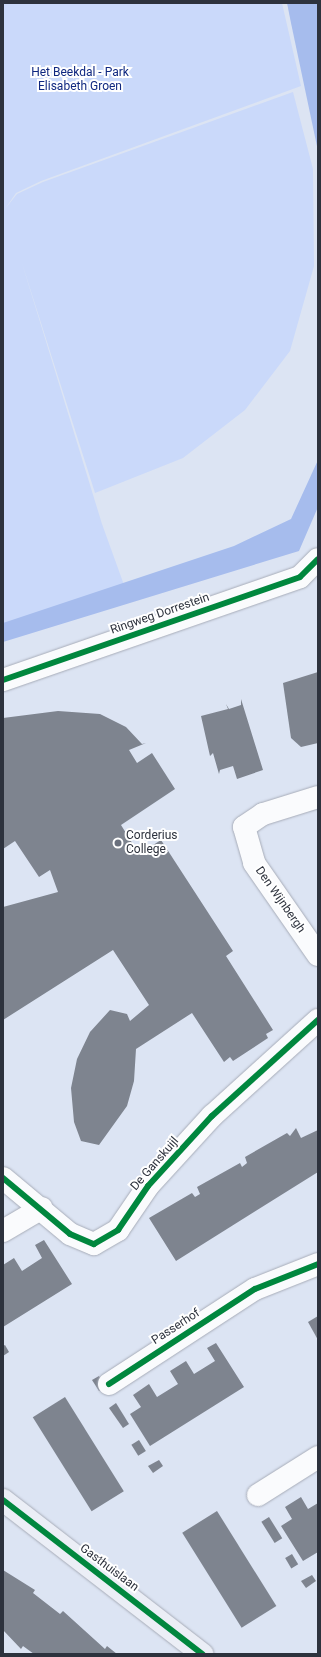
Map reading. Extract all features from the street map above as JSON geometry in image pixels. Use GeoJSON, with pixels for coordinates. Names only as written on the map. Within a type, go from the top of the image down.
{"type":"FeatureCollection","features":[{"type":"Feature","properties":{"kind":"main road","name":"Gasthuislaan"},"geometry":{"type":"LineString","coordinates":[[5,1505],[202,1654]]}},
{"type":"Feature","properties":{"kind":"street","name":"Ringweg Dorrestein"},"geometry":{"type":"LineString","coordinates":[[3,680],[300,577],[318,559]]}},
{"type":"Feature","properties":{"kind":"street","name":"Den Wijnbergh"},"geometry":{"type":"LineString","coordinates":[[318,797],[263,814],[244,827],[254,863],[318,955]]}},
{"type":"Feature","properties":{"kind":"street","name":"De Ganskuijl"},"geometry":{"type":"LineString","coordinates":[[3,1178],[42,1208],[70,1234],[94,1244],[118,1230],[148,1186],[212,1116],[318,1020]]}},
{"type":"Feature","properties":{"kind":"street"},"geometry":{"type":"LineString","coordinates":[[3,1231],[42,1208]]}},
{"type":"Feature","properties":{"kind":"street","name":"Passerhof"},"geometry":{"type":"LineString","coordinates":[[108,1384],[255,1289],[318,1264]]}},
{"type":"Feature","properties":{"kind":"street"},"geometry":{"type":"LineString","coordinates":[[258,1495],[318,1457]]}},
{"type":"Feature","properties":{"kind":"green space","name":"Het Beekdal - Park Elisabeth Groen"},"geometry":{"type":"Polygon","coordinates":[[[3,3],[282,3],[301,86],[41,181],[16,193],[5,209],[17,194],[43,182],[293,92],[313,169],[314,266],[290,351],[245,410],[183,458],[95,493],[21,260],[102,524],[128,596],[3,639],[3,3]]]}},
{"type":"Feature","properties":{"kind":"shaded area"},"geometry":{"type":"Polygon","coordinates":[[[287,3],[318,3],[318,151],[291,23],[287,3]]]}},
{"type":"Feature","properties":{"kind":"shaded area"},"geometry":{"type":"Polygon","coordinates":[[[318,460],[318,507],[299,551],[3,642],[3,623],[234,546],[291,519],[318,460]]]}},
{"type":"Feature","properties":{"kind":"building"},"geometry":{"type":"Polygon","coordinates":[[[318,672],[318,743],[301,747],[291,738],[283,683],[318,672]]]}},
{"type":"Feature","properties":{"kind":"building"},"geometry":{"type":"Polygon","coordinates":[[[241,699],[263,770],[237,779],[233,766],[220,770],[219,774],[213,753],[210,756],[201,716],[228,709],[226,704],[229,709],[241,705],[241,699]]]}},
{"type":"Feature","properties":{"kind":"building"},"geometry":{"type":"Polygon","coordinates":[[[58,711],[100,714],[126,727],[142,744],[146,743],[129,750],[137,763],[152,753],[175,789],[121,825],[139,854],[161,840],[233,951],[226,956],[273,1030],[266,1034],[268,1038],[233,1061],[230,1057],[224,1062],[192,1013],[136,1049],[134,1081],[127,1106],[99,1145],[81,1141],[74,1122],[71,1088],[77,1059],[90,1032],[110,1010],[127,1014],[130,1021],[149,1005],[113,950],[3,1020],[3,907],[58,892],[50,870],[39,877],[15,841],[3,849],[3,718],[58,711]]]}},
{"type":"Feature","properties":{"kind":"building"},"geometry":{"type":"Polygon","coordinates":[[[296,1128],[301,1138],[318,1130],[318,1172],[176,1261],[149,1218],[192,1193],[195,1197],[200,1194],[197,1187],[240,1163],[242,1167],[247,1163],[245,1157],[287,1133],[290,1136],[296,1128]]]}},
{"type":"Feature","properties":{"kind":"building"},"geometry":{"type":"Polygon","coordinates":[[[44,1240],[72,1284],[3,1327],[3,1265],[14,1258],[22,1271],[42,1258],[35,1245],[44,1240]]]}},
{"type":"Feature","properties":{"kind":"building"},"geometry":{"type":"Polygon","coordinates":[[[318,1316],[318,1340],[308,1322],[318,1316]]]}},
{"type":"Feature","properties":{"kind":"building"},"geometry":{"type":"Polygon","coordinates":[[[216,1343],[244,1387],[150,1446],[130,1414],[141,1407],[133,1395],[149,1384],[157,1397],[178,1384],[170,1371],[186,1361],[194,1374],[215,1361],[207,1348],[216,1343]]]}},
{"type":"Feature","properties":{"kind":"building"},"geometry":{"type":"Polygon","coordinates":[[[5,1345],[9,1352],[3,1356],[3,1346],[5,1345]]]}},
{"type":"Feature","properties":{"kind":"building"},"geometry":{"type":"Polygon","coordinates":[[[99,1376],[105,1387],[99,1391],[92,1380],[99,1376]]]}},
{"type":"Feature","properties":{"kind":"building"},"geometry":{"type":"Polygon","coordinates":[[[65,1397],[124,1491],[92,1511],[33,1417],[65,1397]]]}},
{"type":"Feature","properties":{"kind":"building"},"geometry":{"type":"Polygon","coordinates":[[[116,1403],[129,1424],[123,1428],[109,1408],[116,1403]]]}},
{"type":"Feature","properties":{"kind":"building"},"geometry":{"type":"Polygon","coordinates":[[[139,1440],[146,1451],[138,1456],[131,1445],[139,1440]]]}},
{"type":"Feature","properties":{"kind":"building"},"geometry":{"type":"Polygon","coordinates":[[[159,1460],[163,1466],[153,1473],[148,1466],[159,1460]]]}},
{"type":"Feature","properties":{"kind":"building"},"geometry":{"type":"Polygon","coordinates":[[[301,1497],[308,1509],[318,1503],[318,1552],[303,1561],[281,1526],[292,1519],[285,1507],[301,1497]]]}},
{"type":"Feature","properties":{"kind":"building"},"geometry":{"type":"Polygon","coordinates":[[[217,1511],[276,1606],[242,1628],[182,1533],[217,1511]]]}},
{"type":"Feature","properties":{"kind":"building"},"geometry":{"type":"Polygon","coordinates":[[[269,1517],[282,1538],[275,1543],[261,1522],[269,1517]]]}},
{"type":"Feature","properties":{"kind":"building"},"geometry":{"type":"Polygon","coordinates":[[[292,1554],[298,1564],[291,1568],[285,1558],[292,1554]]]}},
{"type":"Feature","properties":{"kind":"building"},"geometry":{"type":"Polygon","coordinates":[[[3,1570],[35,1590],[33,1593],[60,1614],[63,1611],[105,1649],[107,1646],[117,1654],[34,1654],[23,1646],[21,1649],[3,1630],[3,1570]]]}},
{"type":"Feature","properties":{"kind":"building"},"geometry":{"type":"Polygon","coordinates":[[[312,1575],[316,1581],[306,1588],[301,1581],[312,1575]]]}},
{"type":"Feature","properties":{"kind":"cycle path"},"geometry":{"type":"LineString","coordinates":[[3,680],[300,577],[318,559]]}},
{"type":"Feature","properties":{"kind":"cycle path"},"geometry":{"type":"LineString","coordinates":[[3,1178],[70,1234],[94,1244],[118,1230],[148,1186],[212,1116],[318,1020]]}},
{"type":"Feature","properties":{"kind":"cycle path"},"geometry":{"type":"LineString","coordinates":[[109,1384],[255,1289],[318,1264]]}},
{"type":"Feature","properties":{"kind":"cycle path"},"geometry":{"type":"LineString","coordinates":[[3,1500],[202,1654]]}},
{"type":"Feature","properties":{"kind":"place","name":"Corderius College"},"geometry":{"type":"Point","coordinates":[118,843]}}]}
